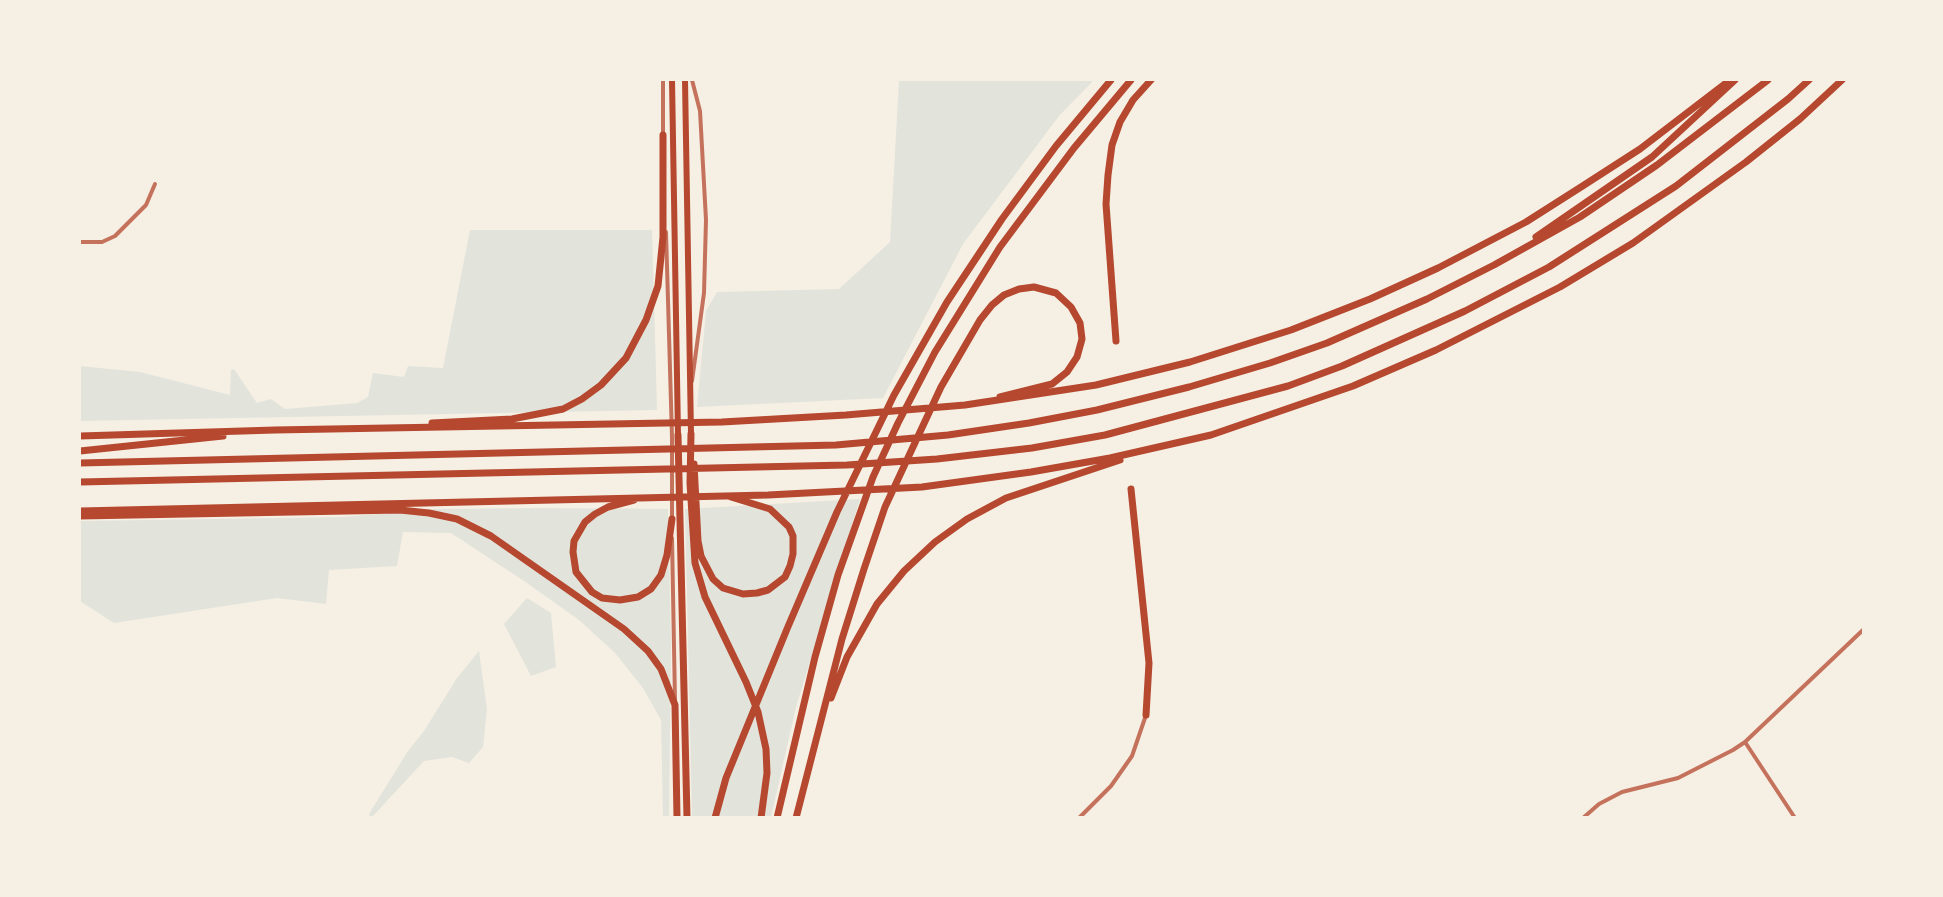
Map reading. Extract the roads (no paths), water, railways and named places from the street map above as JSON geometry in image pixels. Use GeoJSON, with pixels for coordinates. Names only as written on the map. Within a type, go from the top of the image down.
{"type":"FeatureCollection","features":[{"type":"Feature","properties":{"kind":"highway"},"geometry":{"type":"LineString","coordinates":[[715,818],[726,778],[837,512],[876,430],[941,313],[1014,201],[1111,80]]}},
{"type":"Feature","properties":{"kind":"highway"},"geometry":{"type":"LineString","coordinates":[[777,818],[815,657],[838,575],[873,477],[898,423],[935,352],[1000,247],[1074,147],[1131,80]]}},
{"type":"Feature","properties":{"kind":"highway"},"geometry":{"type":"LineString","coordinates":[[1116,341],[1106,204],[1108,174],[1112,145],[1120,122],[1133,100],[1151,80]]}},
{"type":"Feature","properties":{"kind":"highway"},"geometry":{"type":"LineString","coordinates":[[80,436],[723,422],[965,405],[1096,385],[1190,362],[1291,330],[1370,299],[1438,268],[1526,222],[1640,149],[1730,80]]}},
{"type":"Feature","properties":{"kind":"highway"},"geometry":{"type":"LineString","coordinates":[[1494,266],[1652,157],[1735,80]]}},
{"type":"Feature","properties":{"kind":"highway"},"geometry":{"type":"LineString","coordinates":[[80,463],[836,445],[948,435],[1096,410],[1189,387],[1270,363],[1327,343],[1427,299],[1494,266],[1580,217],[1657,165],[1768,80]]}},
{"type":"Feature","properties":{"kind":"highway"},"geometry":{"type":"LineString","coordinates":[[80,482],[828,466],[937,459],[1032,448],[1105,435],[1288,386],[1342,366],[1465,311],[1549,267],[1676,186],[1809,80]]}},
{"type":"Feature","properties":{"kind":"highway"},"geometry":{"type":"LineString","coordinates":[[80,511],[726,496],[922,487],[1032,472],[1140,452],[1211,435],[1353,386],[1436,350],[1560,287],[1633,243],[1737,169],[1800,119],[1842,80]]}},
{"type":"Feature","properties":{"kind":"highway"},"geometry":{"type":"LineString","coordinates":[[80,451],[275,430],[512,419],[538,416],[563,409],[582,399],[614,372],[631,349],[646,320],[658,286],[663,237],[663,135]]}},
{"type":"Feature","properties":{"kind":"highway"},"geometry":{"type":"LineString","coordinates":[[796,818],[842,639],[885,507],[941,387],[980,320],[1004,295],[1018,289],[1034,288],[1056,293],[1071,307],[1080,323],[1082,339],[1077,357],[1067,372],[1052,384],[965,405]]}},
{"type":"Feature","properties":{"kind":"highway"},"geometry":{"type":"LineString","coordinates":[[691,434],[696,482],[698,541],[705,566],[713,579],[723,588],[733,592],[743,594],[768,590],[784,577],[790,567],[793,536],[789,526],[770,509],[726,496]]}},
{"type":"Feature","properties":{"kind":"highway"},"geometry":{"type":"LineString","coordinates":[[691,434],[690,483],[695,563],[705,597],[758,712],[765,749],[766,774],[761,818]]}},
{"type":"Feature","properties":{"kind":"highway"},"geometry":{"type":"LineString","coordinates":[[678,435],[687,818]]}},
{"type":"Feature","properties":{"kind":"highway"},"geometry":{"type":"LineString","coordinates":[[820,725],[847,657],[877,604],[904,571],[935,542],[967,519],[1006,498],[1140,452]]}},
{"type":"Feature","properties":{"kind":"highway"},"geometry":{"type":"LineString","coordinates":[[1131,489],[1149,663],[1146,715]]}},
{"type":"Feature","properties":{"kind":"highway"},"geometry":{"type":"LineString","coordinates":[[640,497],[608,507],[585,522],[579,531],[574,541],[573,552],[576,572],[592,592],[602,598],[620,600],[638,597],[651,589],[661,575],[668,555],[672,519]]}},
{"type":"Feature","properties":{"kind":"highway"},"geometry":{"type":"LineString","coordinates":[[80,516],[400,510],[457,519],[491,536],[636,639],[661,669],[675,705],[677,818]]}},
{"type":"Feature","properties":{"kind":"main road"},"geometry":{"type":"LineString","coordinates":[[672,80],[678,435]]}},
{"type":"Feature","properties":{"kind":"main road"},"geometry":{"type":"LineString","coordinates":[[685,80],[691,434]]}},
{"type":"Feature","properties":{"kind":"street"},"geometry":{"type":"LineString","coordinates":[[663,80],[672,437],[675,705]]}},
{"type":"Feature","properties":{"kind":"street"},"geometry":{"type":"LineString","coordinates":[[690,399],[704,293],[706,220],[700,111],[692,80]]}},
{"type":"Feature","properties":{"kind":"street"},"geometry":{"type":"LineString","coordinates":[[80,242],[102,242],[115,236],[146,205],[155,184]]}},
{"type":"Feature","properties":{"kind":"street"},"geometry":{"type":"LineString","coordinates":[[1583,818],[1599,804],[1622,792],[1678,778],[1745,742],[1863,629]]}},
{"type":"Feature","properties":{"kind":"street"},"geometry":{"type":"LineString","coordinates":[[1078,818],[1105,793],[1132,756],[1146,715]]}},
{"type":"Feature","properties":{"kind":"street"},"geometry":{"type":"LineString","coordinates":[[1745,742],[1796,818]]}}]}
